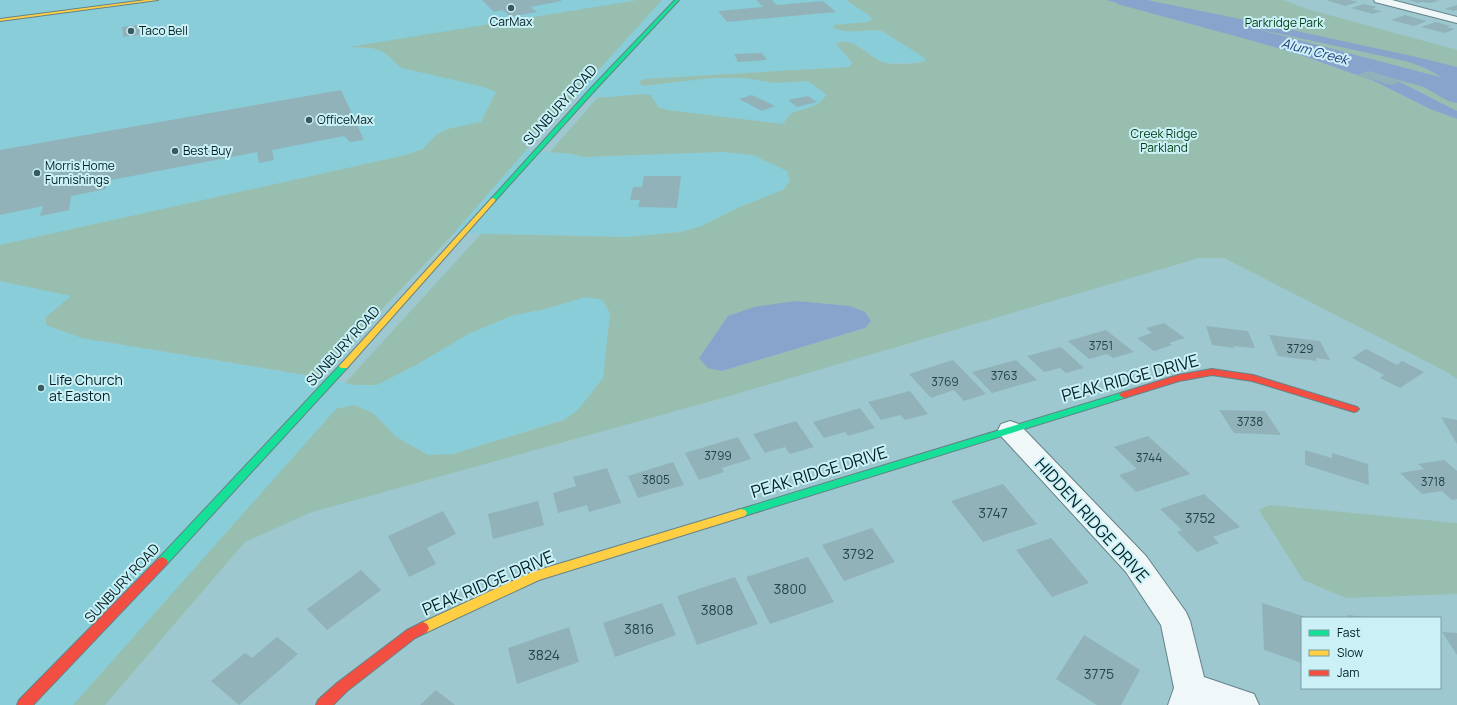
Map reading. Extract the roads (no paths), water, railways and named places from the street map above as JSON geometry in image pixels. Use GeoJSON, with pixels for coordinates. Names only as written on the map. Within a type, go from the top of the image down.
{"type":"FeatureCollection","features":[{"type":"Feature","properties":{"kind":"main road"},"geometry":{"type":"LineString","coordinates":[[0,11],[85,0]]}},
{"type":"Feature","properties":{"kind":"main road"},"geometry":{"type":"LineString","coordinates":[[0,20],[156,0]]}},
{"type":"Feature","properties":{"kind":"main road","name":"SUNBURY ROAD"},"geometry":{"type":"LineString","coordinates":[[24,705],[110,617],[308,406],[599,83],[676,0]]}},
{"type":"Feature","properties":{"kind":"main road","name":"PEAK RIDGE DRIVE"},"geometry":{"type":"LineString","coordinates":[[323,705],[342,687],[411,634],[536,576],[1178,378],[1212,372],[1253,378],[1354,409]]}},
{"type":"Feature","properties":{"kind":"street"},"geometry":{"type":"LineString","coordinates":[[1379,0],[1457,20]]}},
{"type":"Feature","properties":{"kind":"street","name":"HIDDEN RIDGE DRIVE"},"geometry":{"type":"LineString","coordinates":[[1010,430],[1136,564],[1175,621],[1188,697]]}},
{"type":"Feature","properties":{"kind":"street"},"geometry":{"type":"LineString","coordinates":[[1188,697],[1242,705]]}},
{"type":"Feature","properties":{"kind":"waterway","name":"Alum Creek"},"geometry":{"type":"LineString","coordinates":[[1124,0],[1432,82],[1457,96]]}},
{"type":"Feature","properties":{"kind":"place","name":"CarMax"},"geometry":{"type":"Point","coordinates":[511,8]}},
{"type":"Feature","properties":{"kind":"place","name":"Taco Bell"},"geometry":{"type":"Point","coordinates":[131,31]}},
{"type":"Feature","properties":{"kind":"place","name":"OfficeMax"},"geometry":{"type":"Point","coordinates":[309,120]}},
{"type":"Feature","properties":{"kind":"place","name":"Best Buy"},"geometry":{"type":"Point","coordinates":[175,151]}},
{"type":"Feature","properties":{"kind":"place","name":"Morris Home Furnishings"},"geometry":{"type":"Point","coordinates":[37,173]}},
{"type":"Feature","properties":{"kind":"place","name":"Life Church at Easton"},"geometry":{"type":"Point","coordinates":[41,388]}},
{"type":"Feature","properties":{"kind":"park label","name":"Parkridge Park"},"geometry":{"type":"Point","coordinates":[1284,23]}},
{"type":"Feature","properties":{"kind":"park label","name":"Creek Ridge Parkland"},"geometry":{"type":"Point","coordinates":[1164,141]}}]}
